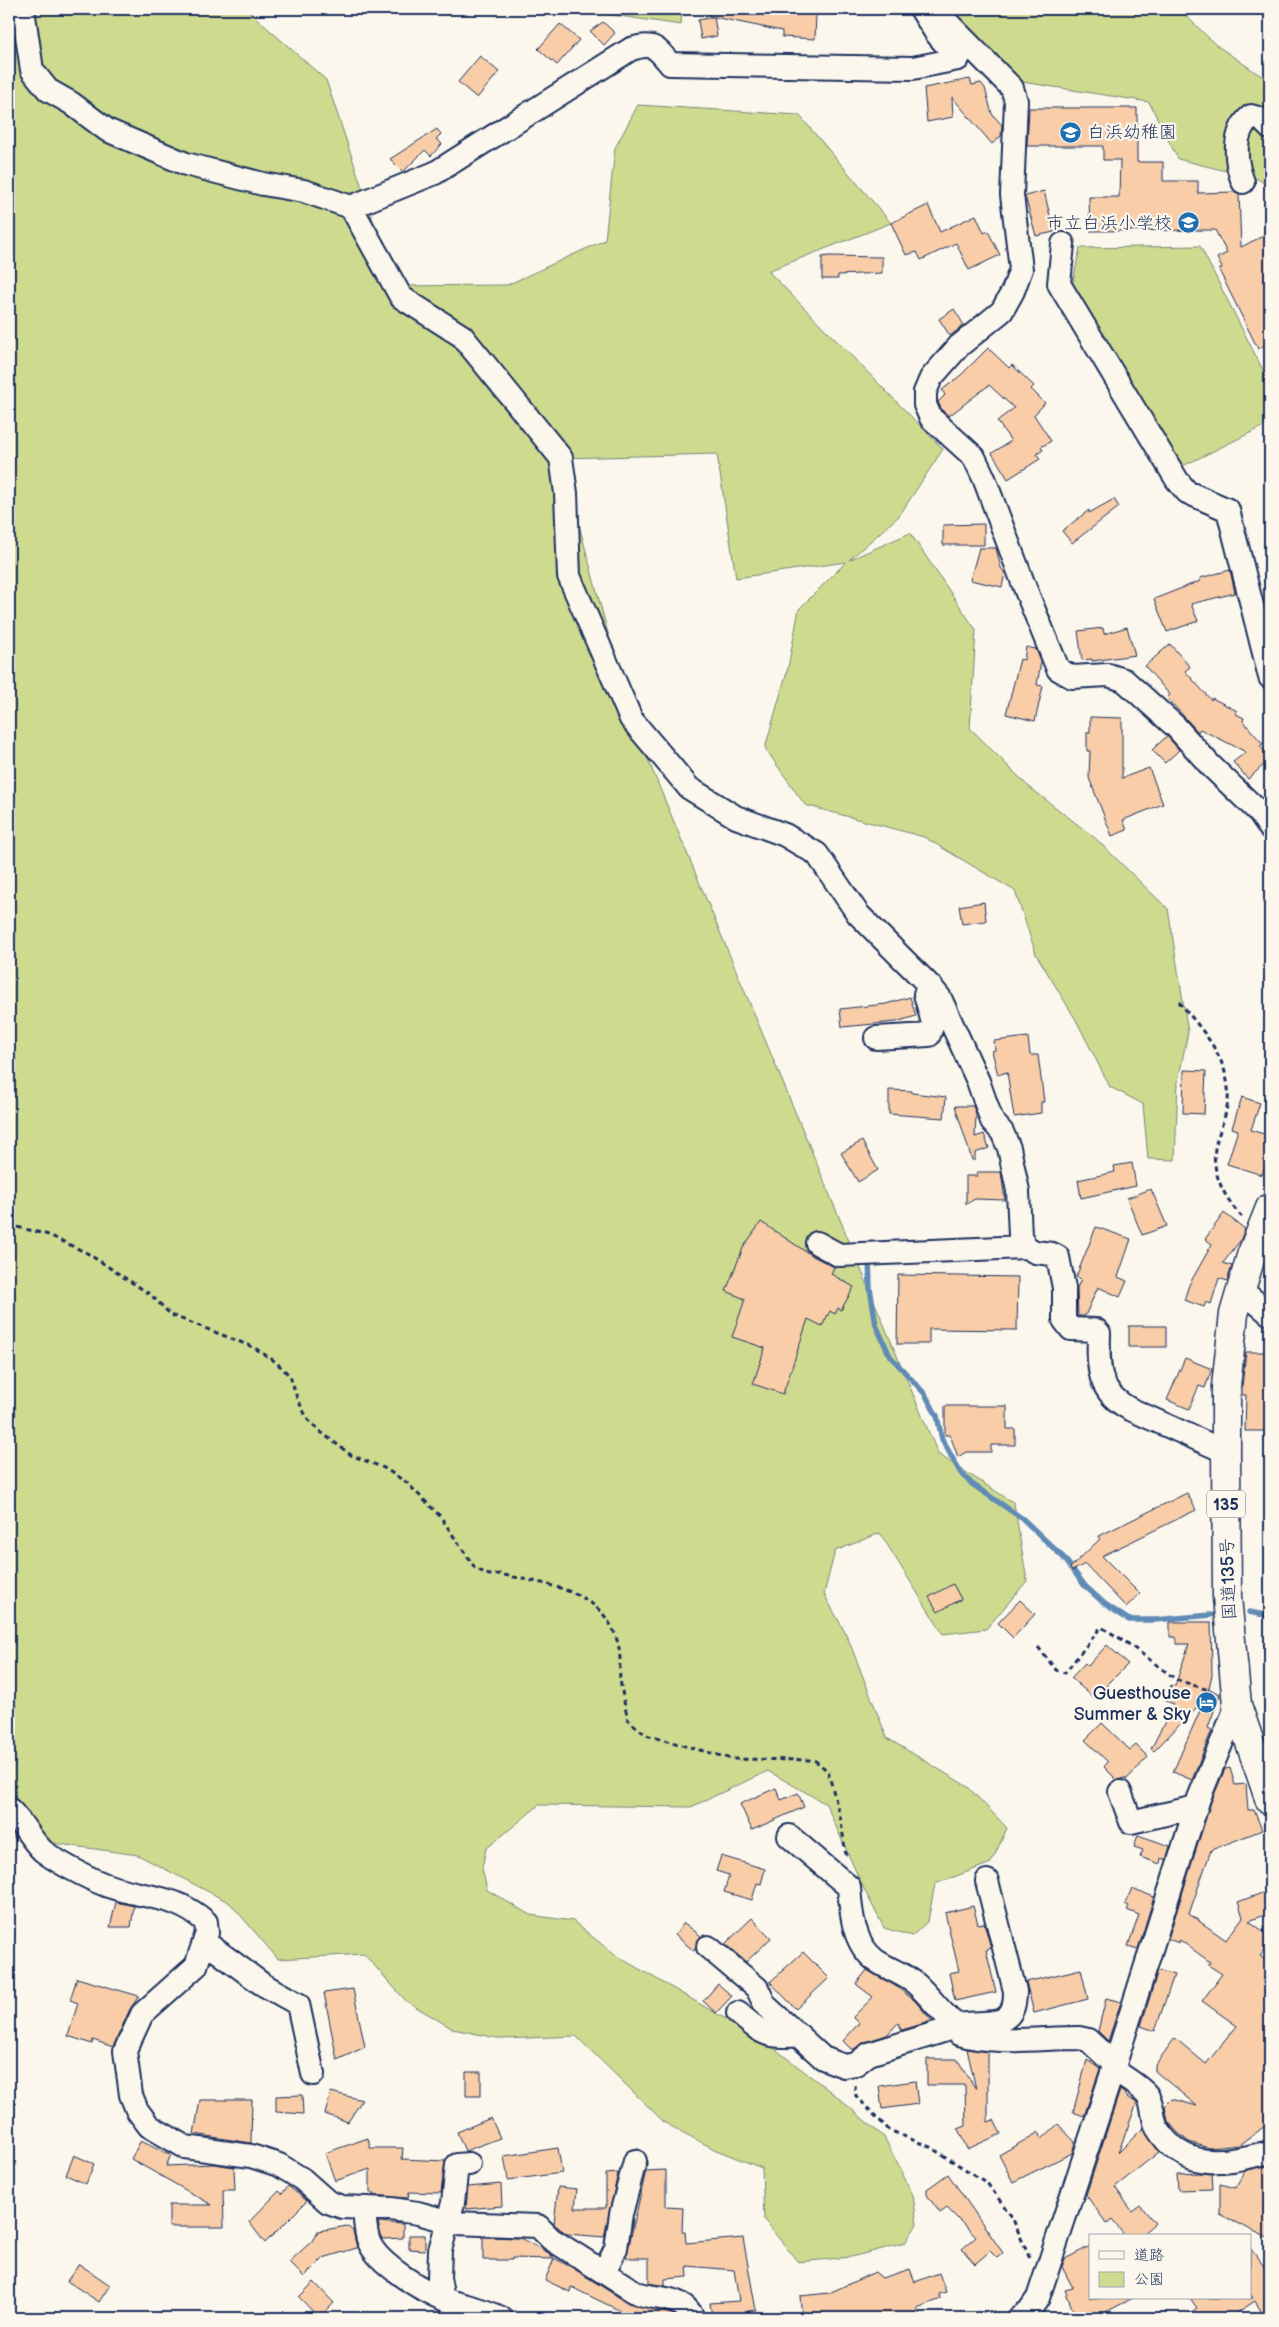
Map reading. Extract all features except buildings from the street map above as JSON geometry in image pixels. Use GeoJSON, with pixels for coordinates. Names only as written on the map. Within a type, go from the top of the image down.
{"type":"FeatureCollection","features":[{"type":"Feature","properties":{"kind":"highway","name":"国道135号"},"geometry":{"type":"LineString","coordinates":[[1266,1218],[1240,1288],[1230,1341],[1226,1452],[1227,1597],[1236,1699],[1270,1801]]}},
{"type":"Feature","properties":{"kind":"street"},"geometry":{"type":"LineString","coordinates":[[23,9],[32,70],[48,90],[71,103],[107,130],[186,164],[264,184],[304,191],[351,207],[436,173],[631,49],[645,45],[657,48],[670,64],[913,68],[958,58],[936,33],[921,9]]}},
{"type":"Feature","properties":{"kind":"street"},"geometry":{"type":"LineString","coordinates":[[934,9],[1012,88],[1016,101],[1012,195],[1021,269],[1014,291],[1002,311],[959,346],[931,378],[925,392],[925,405],[931,418],[974,458],[984,478],[1024,588],[1058,669],[1072,677],[1108,675],[1124,680],[1176,727],[1210,765],[1259,812],[1270,828]]}},
{"type":"Feature","properties":{"kind":"street"},"geometry":{"type":"LineString","coordinates":[[1244,182],[1237,166],[1236,154],[1243,122],[1251,116],[1261,119],[1270,128]]}},
{"type":"Feature","properties":{"kind":"street"},"geometry":{"type":"LineString","coordinates":[[351,207],[401,298],[462,336],[561,458],[566,493],[569,576],[631,719],[689,788],[736,817],[785,835],[817,854],[858,914],[940,998],[978,1081],[992,1120],[1002,1132],[1009,1148],[1018,1191],[1020,1236],[1026,1247]]}},
{"type":"Feature","properties":{"kind":"street"},"geometry":{"type":"LineString","coordinates":[[1063,244],[1059,284],[1177,480],[1187,492],[1228,510],[1270,677]]}},
{"type":"Feature","properties":{"kind":"street"},"geometry":{"type":"LineString","coordinates":[[876,1038],[929,1035],[933,1023],[925,994],[931,987]]}},
{"type":"Feature","properties":{"kind":"street"},"geometry":{"type":"LineString","coordinates":[[818,1243],[839,1255],[1026,1247],[1035,1252],[1052,1254],[1058,1257],[1064,1288],[1064,1320],[1072,1329],[1096,1330],[1100,1333],[1100,1364],[1103,1383],[1118,1403],[1226,1452]]}},
{"type":"Feature","properties":{"kind":"street"},"geometry":{"type":"LineString","coordinates":[[1240,1288],[1270,1314]]}},
{"type":"Feature","properties":{"kind":"street"},"geometry":{"type":"LineString","coordinates":[[1019,2318],[1041,2302],[1196,1807],[1236,1699]]}},
{"type":"Feature","properties":{"kind":"street"},"geometry":{"type":"LineString","coordinates":[[1120,1792],[1131,1822],[1196,1807]]}},
{"type":"Feature","properties":{"kind":"street"},"geometry":{"type":"LineString","coordinates":[[9,1809],[43,1851],[95,1881],[113,1888],[164,1898],[183,1904],[206,1922],[207,1933],[205,1942],[196,1966],[142,2014],[125,2051],[131,2095],[137,2110],[149,2126],[185,2147],[251,2156],[279,2165],[302,2179],[328,2202],[342,2207],[418,2213],[448,2222],[538,2226],[551,2239],[635,2292],[647,2298],[676,2301],[688,2308],[693,2318]]}},
{"type":"Feature","properties":{"kind":"street"},"geometry":{"type":"LineString","coordinates":[[789,1836],[849,1887],[851,1914],[861,1946],[875,1959],[915,1983],[950,2027],[969,2037],[1001,2039],[1079,2038],[1088,2040],[1114,2067],[1148,2097],[1154,2120],[1169,2143],[1197,2161],[1226,2160],[1270,2152]]}},
{"type":"Feature","properties":{"kind":"street"},"geometry":{"type":"LineString","coordinates":[[708,1947],[757,1988],[765,2005],[823,2058],[844,2066],[856,2064],[869,2054],[950,2027],[1001,2021],[1009,2016],[1014,2008],[1014,1990],[987,1881]]}},
{"type":"Feature","properties":{"kind":"street"},"geometry":{"type":"LineString","coordinates":[[205,1942],[262,1984],[298,2004],[313,2074]]}},
{"type":"Feature","properties":{"kind":"street"},"geometry":{"type":"LineString","coordinates":[[738,2013],[761,2033],[779,2038],[799,2035]]}},
{"type":"Feature","properties":{"kind":"street"},"geometry":{"type":"LineString","coordinates":[[604,2272],[616,2248],[621,2214],[636,2161]]}},
{"type":"Feature","properties":{"kind":"street"},"geometry":{"type":"LineString","coordinates":[[443,2299],[439,2278],[440,2250],[453,2203],[457,2165],[469,2164]]}},
{"type":"Feature","properties":{"kind":"street"},"geometry":{"type":"LineString","coordinates":[[364,2208],[370,2244],[377,2253],[418,2286],[443,2299],[501,2318]]}},
{"type":"Feature","properties":{"kind":"path"},"geometry":{"type":"LineString","coordinates":[[1179,1002],[1214,1044],[1228,1087],[1224,1121],[1216,1142],[1214,1160],[1219,1180],[1230,1204],[1246,1221],[1266,1218]]}},
{"type":"Feature","properties":{"kind":"path"},"geometry":{"type":"LineString","coordinates":[[9,1225],[49,1236],[87,1253],[151,1295],[171,1315],[253,1347],[276,1362],[290,1376],[297,1398],[308,1420],[351,1455],[384,1468],[406,1482],[440,1516],[475,1568],[489,1575],[500,1574],[577,1594],[596,1606],[611,1626],[619,1648],[620,1678],[628,1720],[646,1735],[732,1759],[814,1760],[828,1771],[841,1821],[849,1887]]}},
{"type":"Feature","properties":{"kind":"path"},"geometry":{"type":"LineString","coordinates":[[1038,1646],[1056,1670],[1065,1673],[1100,1627],[1123,1640],[1177,1680],[1236,1699]]}},
{"type":"Feature","properties":{"kind":"path"},"geometry":{"type":"LineString","coordinates":[[856,2064],[856,2096],[889,2130],[930,2147],[987,2183],[1012,2217],[1041,2302]]}},
{"type":"Feature","properties":{"kind":"green space"},"geometry":{"type":"Polygon","coordinates":[[[9,9],[246,9],[326,80],[395,286],[507,285],[605,240],[615,148],[638,105],[799,115],[891,223],[768,271],[943,449],[899,516],[849,560],[910,533],[976,630],[970,728],[1028,786],[1095,838],[1168,909],[1188,1032],[1178,1081],[1175,1160],[1148,1159],[1143,1104],[1110,1087],[1076,1020],[1036,954],[1015,891],[924,837],[805,805],[765,748],[788,668],[799,609],[846,562],[736,578],[717,454],[561,458],[631,719],[938,1454],[1014,1503],[1027,1581],[986,1629],[943,1634],[880,1533],[835,1551],[824,1594],[847,1636],[887,1738],[968,1787],[1007,1828],[991,1863],[935,1884],[928,1921],[912,1936],[884,1928],[861,1883],[826,1804],[768,1771],[691,1807],[539,1805],[486,1849],[482,1868],[487,1890],[530,1915],[573,1921],[615,1955],[766,2042],[835,2095],[884,2137],[913,2195],[917,2224],[905,2243],[851,2257],[798,2262],[764,2220],[762,2168],[716,2150],[665,2123],[576,2036],[502,2039],[453,2029],[406,2001],[364,1954],[278,1959],[230,1903],[138,1855],[9,1837],[9,9]]]}},
{"type":"Feature","properties":{"kind":"green space"},"geometry":{"type":"Polygon","coordinates":[[[571,9],[682,9],[681,25],[571,9]]]}},
{"type":"Feature","properties":{"kind":"green space"},"geometry":{"type":"Polygon","coordinates":[[[945,9],[1179,9],[1216,45],[1270,82],[1270,188],[1258,179],[1178,159],[1149,102],[1003,79],[945,9]]]}},
{"type":"Feature","properties":{"kind":"green space"},"geometry":{"type":"Polygon","coordinates":[[[1200,246],[1270,384],[1266,425],[1179,468],[1071,291],[1080,248],[1200,246]]]}},
{"type":"Feature","properties":{"kind":"waterway"},"geometry":{"type":"LineString","coordinates":[[869,1258],[870,1288],[876,1325],[890,1356],[925,1394],[937,1416],[942,1439],[960,1472],[972,1484],[1023,1519],[1064,1558],[1085,1586],[1105,1604],[1129,1620],[1155,1620],[1211,1615]]}},
{"type":"Feature","properties":{"kind":"waterway"},"geometry":{"type":"LineString","coordinates":[[1249,1612],[1270,1616]]}},
{"type":"Feature","properties":{"kind":"place","name":"白浜幼稚園"},"geometry":{"type":"Point","coordinates":[1071,132]}},
{"type":"Feature","properties":{"kind":"place","name":"市立白浜小学校"},"geometry":{"type":"Point","coordinates":[1188,223]}},
{"type":"Feature","properties":{"kind":"place","name":"Guesthouse Summer & Sky"},"geometry":{"type":"Point","coordinates":[1207,1703]}}]}
